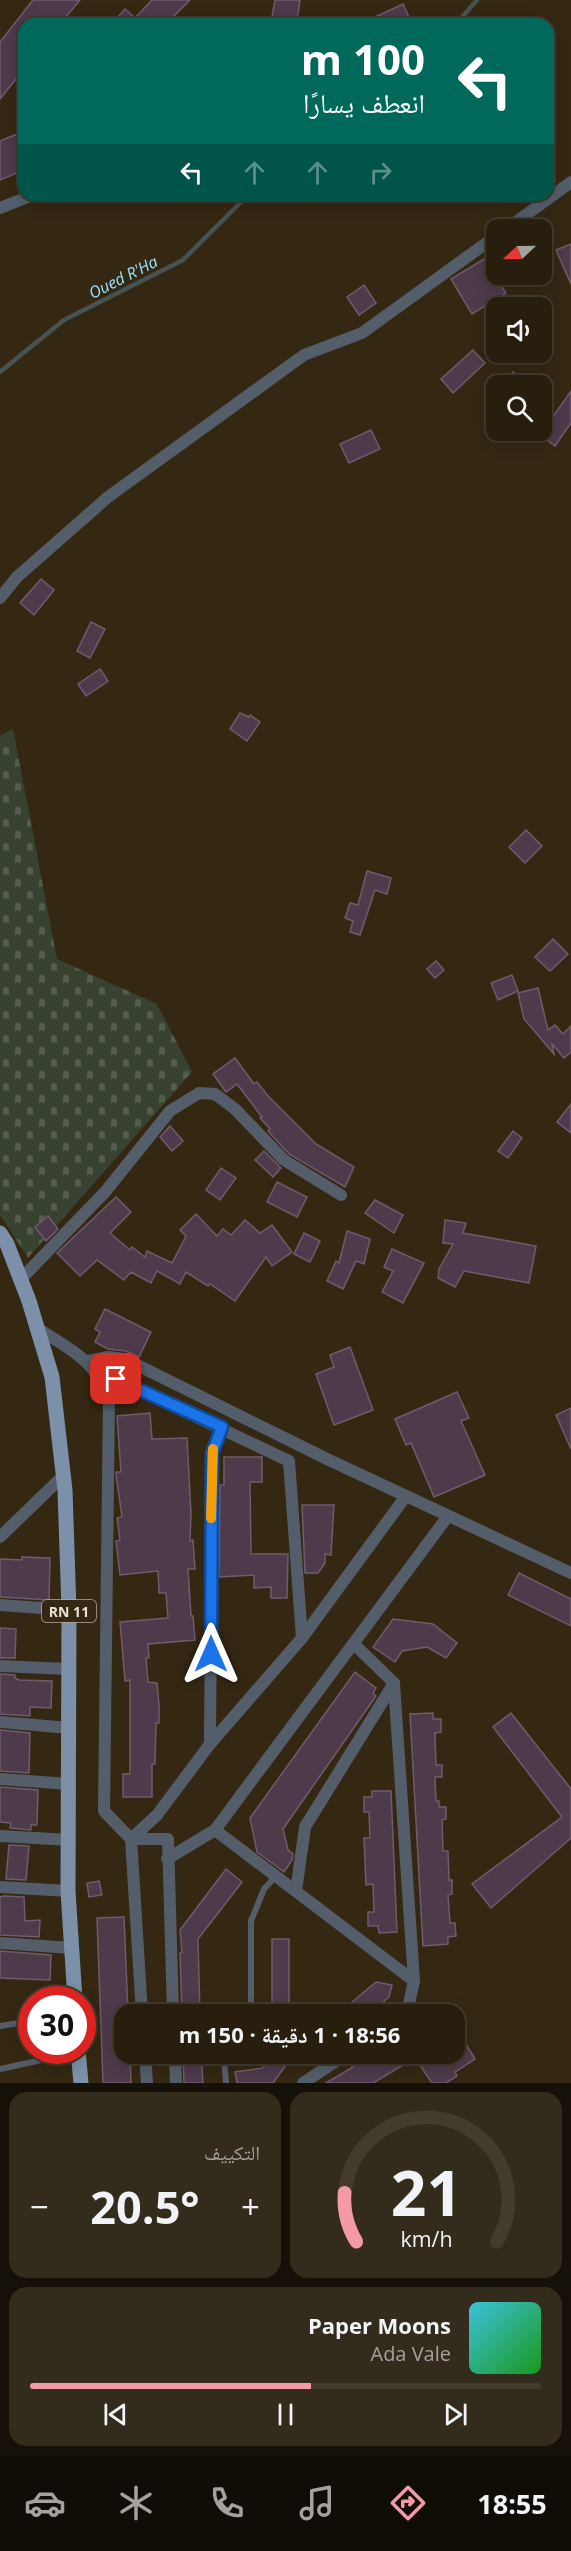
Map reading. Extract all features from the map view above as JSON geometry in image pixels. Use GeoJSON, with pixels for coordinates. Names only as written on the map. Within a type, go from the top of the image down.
{"type":"FeatureCollection","features":[{"type":"Feature","properties":{"kind":"main road","name":"RN 11"},"geometry":{"type":"LineString","coordinates":[[0,1233],[21,1279],[52,1377],[63,1476],[69,1610],[68,1891],[74,1986]]}},
{"type":"Feature","properties":{"kind":"main road"},"geometry":{"type":"LineString","coordinates":[[79,2064],[81,2083]]}},
{"type":"Feature","properties":{"kind":"street"},"geometry":{"type":"LineString","coordinates":[[554,194],[571,182]]}},
{"type":"Feature","properties":{"kind":"street"},"geometry":{"type":"LineString","coordinates":[[0,208],[18,201]]}},
{"type":"Feature","properties":{"kind":"street"},"geometry":{"type":"LineString","coordinates":[[520,219],[545,201]]}},
{"type":"Feature","properties":{"kind":"street"},"geometry":{"type":"LineString","coordinates":[[0,598],[17,577],[108,497],[304,355],[362,333],[486,243]]}},
{"type":"Feature","properties":{"kind":"street"},"geometry":{"type":"LineString","coordinates":[[21,1279],[105,1191],[170,1111],[199,1093],[215,1094],[235,1109],[284,1160],[341,1196]]}},
{"type":"Feature","properties":{"kind":"street"},"geometry":{"type":"LineString","coordinates":[[37,1328],[88,1361],[104,1384],[109,1400],[104,1811],[131,1839],[141,2004]]}},
{"type":"Feature","properties":{"kind":"street"},"geometry":{"type":"LineString","coordinates":[[88,1361],[108,1357],[125,1359],[406,1496],[571,1573]]}},
{"type":"Feature","properties":{"kind":"street"},"geometry":{"type":"LineString","coordinates":[[104,1384],[108,1357]]}},
{"type":"Feature","properties":{"kind":"street"},"geometry":{"type":"LineString","coordinates":[[104,1384],[116,1379],[222,1427],[289,1461],[302,1638]]}},
{"type":"Feature","properties":{"kind":"street"},"geometry":{"type":"LineString","coordinates":[[210,1744],[212,1453],[222,1427]]}},
{"type":"Feature","properties":{"kind":"street"},"geometry":{"type":"LineString","coordinates":[[0,1537],[63,1476]]}},
{"type":"Feature","properties":{"kind":"street"},"geometry":{"type":"LineString","coordinates":[[131,1839],[157,1815],[210,1744],[302,1638],[406,1496]]}},
{"type":"Feature","properties":{"kind":"street"},"geometry":{"type":"LineString","coordinates":[[167,1859],[215,1830],[448,1516]]}},
{"type":"Feature","properties":{"kind":"street"},"geometry":{"type":"LineString","coordinates":[[0,1605],[69,1610]]}},
{"type":"Feature","properties":{"kind":"street"},"geometry":{"type":"LineString","coordinates":[[354,1644],[394,1683],[414,1981],[409,2004]]}},
{"type":"Feature","properties":{"kind":"street"},"geometry":{"type":"LineString","coordinates":[[0,1666],[68,1669]]}},
{"type":"Feature","properties":{"kind":"street"},"geometry":{"type":"LineString","coordinates":[[296,1891],[305,1827],[394,1683]]}},
{"type":"Feature","properties":{"kind":"street"},"geometry":{"type":"LineString","coordinates":[[0,1722],[69,1728]]}},
{"type":"Feature","properties":{"kind":"street"},"geometry":{"type":"LineString","coordinates":[[0,1779],[69,1784]]}},
{"type":"Feature","properties":{"kind":"street"},"geometry":{"type":"LineString","coordinates":[[215,1830],[414,1981]]}},
{"type":"Feature","properties":{"kind":"street"},"geometry":{"type":"LineString","coordinates":[[0,1836],[69,1840]]}},
{"type":"Feature","properties":{"kind":"street"},"geometry":{"type":"LineString","coordinates":[[131,1839],[168,1839],[173,2004]]}},
{"type":"Feature","properties":{"kind":"street"},"geometry":{"type":"LineString","coordinates":[[0,1887],[68,1891]]}},
{"type":"Feature","properties":{"kind":"street"},"geometry":{"type":"LineString","coordinates":[[0,1943],[71,1948]]}},
{"type":"Feature","properties":{"kind":"street"},"geometry":{"type":"LineString","coordinates":[[146,2064],[147,2083]]}},
{"type":"Feature","properties":{"kind":"street"},"geometry":{"type":"LineString","coordinates":[[175,2064],[176,2083]]}},
{"type":"Feature","properties":{"kind":"street"},"geometry":{"type":"LineString","coordinates":[[303,2083],[332,2064]]}},
{"type":"Feature","properties":{"kind":"lane"},"geometry":{"type":"LineString","coordinates":[[251,2004],[251,1920],[264,1889],[276,1876]]}},
{"type":"Feature","properties":{"kind":"lane"},"geometry":{"type":"LineString","coordinates":[[0,2026],[18,2023]]}},
{"type":"Feature","properties":{"kind":"lane"},"geometry":{"type":"LineString","coordinates":[[0,2069],[22,2064]]}},
{"type":"Feature","properties":{"kind":"lane"},"geometry":{"type":"LineString","coordinates":[[225,2064],[226,2083]]}},
{"type":"Feature","properties":{"kind":"green space"},"geometry":{"type":"Polygon","coordinates":[[[13,729],[57,959],[157,1004],[192,1072],[28,1258],[0,1215],[0,736],[13,729]]]}},
{"type":"Feature","properties":{"kind":"building"},"geometry":{"type":"Polygon","coordinates":[[[33,0],[80,0],[65,18],[19,18],[33,0]]]}},
{"type":"Feature","properties":{"kind":"building"},"geometry":{"type":"Polygon","coordinates":[[[152,0],[190,0],[172,18],[135,18],[152,0]]]}},
{"type":"Feature","properties":{"kind":"building"},"geometry":{"type":"Polygon","coordinates":[[[275,0],[300,0],[297,18],[272,17],[275,0]]]}},
{"type":"Feature","properties":{"kind":"building"},"geometry":{"type":"Polygon","coordinates":[[[403,4],[409,18],[373,18],[403,4]]]}},
{"type":"Feature","properties":{"kind":"building"},"geometry":{"type":"Polygon","coordinates":[[[125,9],[135,18],[117,18],[125,9]]]}},
{"type":"Feature","properties":{"kind":"building"},"geometry":{"type":"Polygon","coordinates":[[[18,19],[18,76],[0,99],[0,42],[18,19]]]}},
{"type":"Feature","properties":{"kind":"building"},"geometry":{"type":"Polygon","coordinates":[[[17,134],[18,136],[18,172],[0,180],[0,141],[17,134]]]}},
{"type":"Feature","properties":{"kind":"building"},"geometry":{"type":"Polygon","coordinates":[[[571,244],[571,284],[556,250],[571,244]]]}},
{"type":"Feature","properties":{"kind":"building"},"geometry":{"type":"Polygon","coordinates":[[[484,259],[486,285],[501,285],[506,293],[500,297],[486,297],[486,305],[472,314],[451,279],[484,259]]]}},
{"type":"Feature","properties":{"kind":"building"},"geometry":{"type":"Polygon","coordinates":[[[364,285],[376,303],[359,315],[347,297],[364,285]]]}},
{"type":"Feature","properties":{"kind":"building"},"geometry":{"type":"Polygon","coordinates":[[[473,350],[485,363],[453,393],[441,379],[473,350]]]}},
{"type":"Feature","properties":{"kind":"building"},"geometry":{"type":"Polygon","coordinates":[[[571,391],[571,423],[555,446],[548,441],[552,441],[552,418],[571,391]]]}},
{"type":"Feature","properties":{"kind":"building"},"geometry":{"type":"Polygon","coordinates":[[[371,430],[380,449],[349,463],[340,444],[371,430]]]}},
{"type":"Feature","properties":{"kind":"building"},"geometry":{"type":"Polygon","coordinates":[[[41,579],[54,590],[34,615],[20,603],[41,579]]]}},
{"type":"Feature","properties":{"kind":"building"},"geometry":{"type":"Polygon","coordinates":[[[91,622],[105,629],[90,658],[77,651],[91,622]]]}},
{"type":"Feature","properties":{"kind":"building"},"geometry":{"type":"Polygon","coordinates":[[[100,669],[108,681],[86,696],[78,684],[100,669]]]}},
{"type":"Feature","properties":{"kind":"building"},"geometry":{"type":"Polygon","coordinates":[[[240,713],[249,717],[250,715],[260,722],[247,741],[230,729],[240,713]]]}},
{"type":"Feature","properties":{"kind":"building"},"geometry":{"type":"Polygon","coordinates":[[[526,830],[542,846],[525,863],[509,847],[526,830]]]}},
{"type":"Feature","properties":{"kind":"building"},"geometry":{"type":"Polygon","coordinates":[[[367,871],[391,878],[387,894],[375,890],[360,935],[350,932],[353,921],[345,918],[350,903],[358,905],[367,871]]]}},
{"type":"Feature","properties":{"kind":"building"},"geometry":{"type":"Polygon","coordinates":[[[553,939],[568,954],[550,971],[535,957],[553,939]]]}},
{"type":"Feature","properties":{"kind":"building"},"geometry":{"type":"Polygon","coordinates":[[[436,961],[444,970],[435,978],[427,969],[436,961]]]}},
{"type":"Feature","properties":{"kind":"building"},"geometry":{"type":"Polygon","coordinates":[[[512,975],[518,991],[498,1000],[491,983],[512,975]]]}},
{"type":"Feature","properties":{"kind":"building"},"geometry":{"type":"Polygon","coordinates":[[[538,988],[548,1030],[555,1025],[563,1034],[571,1026],[571,1052],[564,1058],[552,1044],[554,1054],[524,1019],[518,993],[538,988]]]}},
{"type":"Feature","properties":{"kind":"building"},"geometry":{"type":"Polygon","coordinates":[[[235,1058],[254,1084],[257,1082],[316,1144],[354,1167],[345,1187],[289,1154],[268,1131],[270,1129],[237,1084],[226,1092],[213,1074],[235,1058]]]}},
{"type":"Feature","properties":{"kind":"building"},"geometry":{"type":"Polygon","coordinates":[[[571,1104],[571,1133],[557,1122],[571,1104]]]}},
{"type":"Feature","properties":{"kind":"building"},"geometry":{"type":"Polygon","coordinates":[[[170,1126],[183,1141],[172,1151],[160,1137],[170,1126]]]}},
{"type":"Feature","properties":{"kind":"building"},"geometry":{"type":"Polygon","coordinates":[[[513,1131],[522,1138],[508,1158],[498,1151],[513,1131]]]}},
{"type":"Feature","properties":{"kind":"building"},"geometry":{"type":"Polygon","coordinates":[[[264,1151],[281,1168],[273,1177],[255,1160],[264,1151]]]}},
{"type":"Feature","properties":{"kind":"building"},"geometry":{"type":"Polygon","coordinates":[[[221,1168],[236,1178],[220,1200],[206,1190],[221,1168]]]}},
{"type":"Feature","properties":{"kind":"building"},"geometry":{"type":"Polygon","coordinates":[[[277,1182],[307,1197],[297,1217],[267,1202],[277,1182]]]}},
{"type":"Feature","properties":{"kind":"building"},"geometry":{"type":"Polygon","coordinates":[[[116,1197],[131,1212],[110,1233],[130,1250],[132,1247],[145,1257],[147,1251],[172,1263],[186,1236],[180,1230],[196,1214],[217,1236],[223,1229],[231,1235],[245,1220],[260,1233],[272,1225],[292,1252],[272,1266],[266,1257],[235,1301],[210,1284],[208,1286],[186,1272],[180,1284],[157,1271],[151,1283],[131,1272],[124,1280],[97,1260],[80,1276],[57,1253],[116,1197]]]}},
{"type":"Feature","properties":{"kind":"building"},"geometry":{"type":"Polygon","coordinates":[[[375,1200],[403,1215],[394,1233],[365,1213],[375,1200]]]}},
{"type":"Feature","properties":{"kind":"building"},"geometry":{"type":"Polygon","coordinates":[[[48,1216],[58,1229],[46,1241],[35,1227],[48,1216]]]}},
{"type":"Feature","properties":{"kind":"building"},"geometry":{"type":"Polygon","coordinates":[[[445,1220],[466,1223],[463,1233],[536,1246],[529,1283],[464,1271],[455,1287],[438,1278],[439,1269],[453,1244],[443,1243],[445,1220]]]}},
{"type":"Feature","properties":{"kind":"building"},"geometry":{"type":"Polygon","coordinates":[[[347,1231],[370,1239],[364,1264],[356,1261],[343,1289],[327,1281],[336,1261],[339,1263],[347,1231]]]}},
{"type":"Feature","properties":{"kind":"building"},"geometry":{"type":"Polygon","coordinates":[[[304,1233],[320,1241],[310,1262],[294,1254],[304,1233]]]}},
{"type":"Feature","properties":{"kind":"building"},"geometry":{"type":"Polygon","coordinates":[[[392,1249],[424,1263],[403,1303],[382,1292],[393,1271],[384,1267],[392,1249]]]}},
{"type":"Feature","properties":{"kind":"building"},"geometry":{"type":"Polygon","coordinates":[[[105,1309],[151,1332],[139,1357],[126,1351],[108,1349],[95,1342],[100,1332],[95,1329],[105,1309]]]}},
{"type":"Feature","properties":{"kind":"building"},"geometry":{"type":"Polygon","coordinates":[[[350,1347],[373,1410],[334,1425],[316,1374],[334,1367],[330,1355],[350,1347]]]}},
{"type":"Feature","properties":{"kind":"building"},"geometry":{"type":"Polygon","coordinates":[[[457,1392],[469,1418],[461,1421],[485,1475],[434,1497],[411,1443],[406,1445],[395,1419],[457,1392]]]}},
{"type":"Feature","properties":{"kind":"building"},"geometry":{"type":"Polygon","coordinates":[[[571,1408],[571,1449],[556,1415],[571,1408]]]}},
{"type":"Feature","properties":{"kind":"building"},"geometry":{"type":"Polygon","coordinates":[[[150,1413],[152,1439],[187,1438],[190,1541],[193,1540],[195,1569],[188,1569],[195,1640],[148,1644],[149,1658],[146,1658],[148,1682],[157,1683],[159,1705],[155,1764],[152,1764],[152,1797],[123,1797],[123,1774],[130,1774],[130,1680],[125,1681],[120,1622],[168,1618],[166,1593],[159,1593],[158,1571],[120,1575],[116,1541],[120,1540],[117,1518],[122,1517],[116,1475],[116,1472],[121,1472],[117,1416],[150,1413]]]}},
{"type":"Feature","properties":{"kind":"building"},"geometry":{"type":"Polygon","coordinates":[[[224,1457],[262,1457],[262,1482],[250,1482],[251,1554],[288,1554],[287,1598],[271,1598],[271,1587],[254,1588],[254,1575],[219,1577],[220,1485],[224,1485],[224,1457]]]}},
{"type":"Feature","properties":{"kind":"building"},"geometry":{"type":"Polygon","coordinates":[[[302,1505],[334,1505],[331,1555],[325,1554],[325,1563],[318,1573],[305,1573],[302,1505]]]}},
{"type":"Feature","properties":{"kind":"building"},"geometry":{"type":"Polygon","coordinates":[[[22,1557],[50,1558],[49,1600],[0,1597],[0,1559],[22,1560],[22,1557]]]}},
{"type":"Feature","properties":{"kind":"building"},"geometry":{"type":"Polygon","coordinates":[[[519,1573],[571,1599],[571,1626],[508,1595],[519,1573]]]}},
{"type":"Feature","properties":{"kind":"building"},"geometry":{"type":"Polygon","coordinates":[[[393,1619],[433,1624],[457,1643],[446,1658],[427,1647],[402,1651],[395,1662],[373,1647],[393,1619]]]}},
{"type":"Feature","properties":{"kind":"building"},"geometry":{"type":"Polygon","coordinates":[[[0,1628],[16,1629],[15,1658],[0,1658],[0,1628]]]}},
{"type":"Feature","properties":{"kind":"building"},"geometry":{"type":"Polygon","coordinates":[[[355,1672],[376,1688],[373,1693],[376,1696],[283,1829],[288,1850],[293,1854],[284,1872],[257,1852],[250,1818],[355,1672]]]}},
{"type":"Feature","properties":{"kind":"building"},"geometry":{"type":"Polygon","coordinates":[[[0,1674],[15,1675],[15,1678],[19,1680],[52,1681],[51,1708],[30,1707],[30,1716],[0,1714],[0,1674]]]}},
{"type":"Feature","properties":{"kind":"building"},"geometry":{"type":"Polygon","coordinates":[[[433,1713],[433,1719],[441,1719],[441,1732],[435,1733],[436,1765],[442,1765],[442,1777],[435,1777],[436,1801],[439,1801],[439,1807],[446,1807],[446,1819],[442,1820],[443,1851],[448,1851],[449,1880],[452,1880],[452,1894],[448,1895],[450,1923],[455,1923],[456,1936],[448,1937],[448,1944],[423,1946],[410,1714],[433,1713]]]}},
{"type":"Feature","properties":{"kind":"building"},"geometry":{"type":"Polygon","coordinates":[[[511,1713],[571,1789],[571,1838],[491,1908],[472,1884],[562,1817],[493,1727],[511,1713]]]}},
{"type":"Feature","properties":{"kind":"building"},"geometry":{"type":"Polygon","coordinates":[[[0,1730],[30,1733],[29,1773],[0,1771],[0,1730]]]}},
{"type":"Feature","properties":{"kind":"building"},"geometry":{"type":"Polygon","coordinates":[[[0,1787],[38,1790],[37,1825],[31,1825],[31,1830],[10,1828],[11,1823],[0,1822],[0,1787]]]}},
{"type":"Feature","properties":{"kind":"building"},"geometry":{"type":"Polygon","coordinates":[[[372,1791],[391,1791],[397,1932],[379,1933],[378,1926],[368,1926],[368,1912],[374,1912],[373,1884],[366,1885],[364,1838],[370,1838],[369,1812],[364,1812],[364,1797],[372,1797],[372,1791]]]}},
{"type":"Feature","properties":{"kind":"building"},"geometry":{"type":"Polygon","coordinates":[[[9,1845],[29,1846],[26,1880],[6,1879],[9,1845]]]}},
{"type":"Feature","properties":{"kind":"building"},"geometry":{"type":"Polygon","coordinates":[[[226,1869],[242,1882],[198,1939],[200,2004],[182,2004],[180,1930],[226,1869]]]}},
{"type":"Feature","properties":{"kind":"building"},"geometry":{"type":"Polygon","coordinates":[[[99,1881],[102,1895],[89,1897],[87,1883],[99,1881]]]}},
{"type":"Feature","properties":{"kind":"building"},"geometry":{"type":"Polygon","coordinates":[[[0,1897],[24,1897],[25,1921],[40,1920],[39,1937],[0,1935],[0,1897]]]}},
{"type":"Feature","properties":{"kind":"building"},"geometry":{"type":"Polygon","coordinates":[[[124,1917],[128,2004],[114,2004],[114,2064],[130,2064],[131,2083],[103,2083],[97,1918],[124,1917]]]}},
{"type":"Feature","properties":{"kind":"building"},"geometry":{"type":"Polygon","coordinates":[[[272,1939],[289,1939],[289,2004],[272,2004],[272,1939]]]}},
{"type":"Feature","properties":{"kind":"building"},"geometry":{"type":"Polygon","coordinates":[[[0,1951],[51,1955],[50,1980],[0,1978],[0,1951]]]}},
{"type":"Feature","properties":{"kind":"building"},"geometry":{"type":"Polygon","coordinates":[[[376,1982],[392,1985],[389,1997],[381,2004],[350,2004],[376,1982]]]}},
{"type":"Feature","properties":{"kind":"building"},"geometry":{"type":"Polygon","coordinates":[[[465,2043],[475,2059],[455,2072],[457,2076],[446,2083],[432,2083],[419,2064],[465,2064],[465,2043]]]}},
{"type":"Feature","properties":{"kind":"building"},"geometry":{"type":"Polygon","coordinates":[[[183,2064],[202,2064],[203,2083],[184,2083],[183,2064]]]}},
{"type":"Feature","properties":{"kind":"building"},"geometry":{"type":"Polygon","coordinates":[[[266,2064],[287,2064],[273,2083],[237,2083],[235,2072],[263,2068],[266,2064]]]}},
{"type":"Feature","properties":{"kind":"building"},"geometry":{"type":"Polygon","coordinates":[[[405,2064],[373,2083],[326,2083],[353,2067],[351,2065],[405,2064]]]}},
{"type":"Feature","properties":{"kind":"waterway","name":"Oued R'Ha"},"geometry":{"type":"LineString","coordinates":[[461,18],[477,0]]}},
{"type":"Feature","properties":{"kind":"waterway","name":"Oued R'Ha"},"geometry":{"type":"LineString","coordinates":[[0,372],[64,320],[183,260],[242,201]]}},
{"type":"Feature","properties":{"kind":"slow traffic"},"geometry":{"type":"LineString","coordinates":[[211,1518],[213,1449]]}},
{"type":"Feature","properties":{"kind":"route"},"geometry":{"type":"LineString","coordinates":[[116,1379],[222,1427],[212,1453],[211,1654]]}}]}
